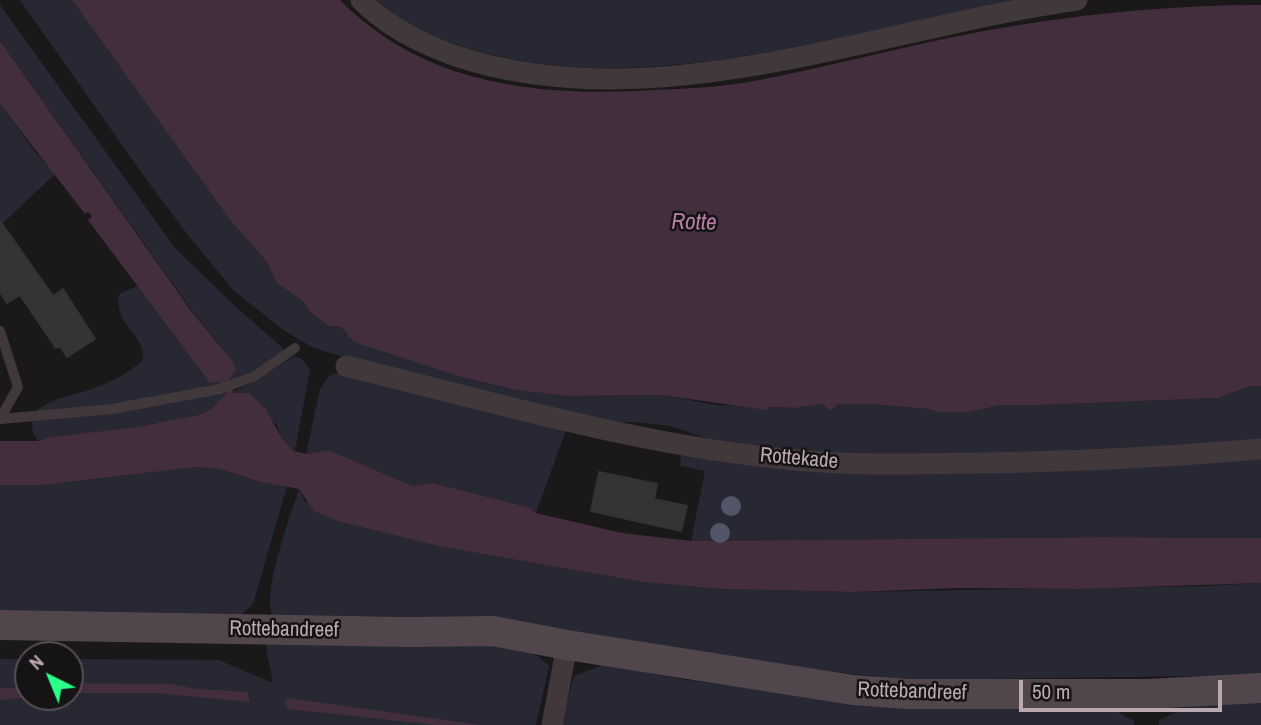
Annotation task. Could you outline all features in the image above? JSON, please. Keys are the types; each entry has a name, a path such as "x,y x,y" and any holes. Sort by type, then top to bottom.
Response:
{"street":[{"path":"361,0 375,13 418,40 477,63 545,76 608,78 680,75 741,67 858,45 1015,10 1077,0"},
{"name":"Rottekade","path":"346,366 637,435 727,452 796,460 881,465 1057,462 1261,449"},
{"name":"Rottebandreef","path":"0,625 493,631 853,690 909,694 1148,694 1261,688"},
{"path":"552,725 567,645"}],"lane":[{"path":"0,331 18,387 0,419"},
{"path":"0,419 112,409 220,389 255,376 295,348"}],"shaded area":[{"path":"20,0 72,0 230,220 266,261 277,283 304,302 308,310 328,326 340,326 348,334 461,377 516,390 567,396 661,395 717,405 795,408 823,404 871,404 940,412 968,412 1002,405 1218,398 1253,386 1261,386 1261,442 1202,448 840,457 727,445 670,426 634,422 603,423 326,352 283,330 233,290 146,179"},
{"path":"377,0 1024,0 838,39 723,59 633,68 588,68 543,64 455,44 413,26"},
{"path":"0,5 175,248 285,350 261,368 228,381 233,362 193,312 0,41"},
{"path":"0,104 55,174 0,226"},
{"path":"137,286 210,382 220,382 226,395 210,410 198,415 38,441 32,424 36,411 57,400 109,382 143,360 139,343 125,322 119,305 119,294"},
{"path":"294,356 302,359 310,369 295,451 282,438 276,424 233,391 254,382"},
{"path":"338,372 567,427 536,513 531,508 433,483 413,486 329,450 306,454 320,389 329,376"},
{"path":"681,453 1261,457 1261,538 691,541 705,471 680,466"},
{"path":"197,467 220,469 260,482 287,486 253,604 243,616 0,614 0,485 43,485"},
{"path":"299,489 305,501 443,547 642,582 722,589 853,592 1261,583 1261,675 913,680 743,663 496,618 272,615 270,604 274,571"},
{"path":"267,639 470,642 526,650 549,666 536,725 0,725 0,659 14,659 14,711 84,711 84,659 219,660 273,683"},
{"path":"605,664 681,679 805,696 1108,706 1134,721 1134,725 560,725 574,676"},
{"path":"1261,701 1261,725 1159,725 1159,720 1197,703"}],"water":[{"name":"Rotte","path":"72,0 340,0 373,29 409,51 446,68 486,80 527,87 611,92 749,82 951,37 1079,16 1170,8 1261,5 1261,386 1252,386 1218,398 1002,405 968,412 837,404 831,411 823,404 795,408 769,407 766,410 661,395 567,396 516,390 461,377 357,343 348,337 340,326 328,326 308,310 304,302 277,283 266,261 230,220"},
{"path":"0,41 192,312 233,362 236,369 228,381 234,393 249,393 265,408 282,438 294,451 306,454 329,450 413,486 433,483 531,508 536,513 622,533 691,541 1261,538 1261,583 853,592 722,589 642,582 443,547 338,521 314,511 299,489 260,482 220,469 197,467 43,485 0,485 0,441 38,441 198,415 210,410 226,394 219,382 210,383 88,220 92,217 88,212 85,214 0,104"},
{"path":"84,683 170,684 197,689 248,692 250,702 155,693 84,693"},
{"path":"0,688 14,688 14,699 0,700"},
{"path":"288,698 481,725 436,725 288,709 285,702"}],"building":[{"path":"0,221 53,296 63,289 95,339 67,357 60,346 56,348 20,295 7,303 0,292"},
{"path":"599,472 657,484 654,499 687,506 681,531 591,511"}]}
